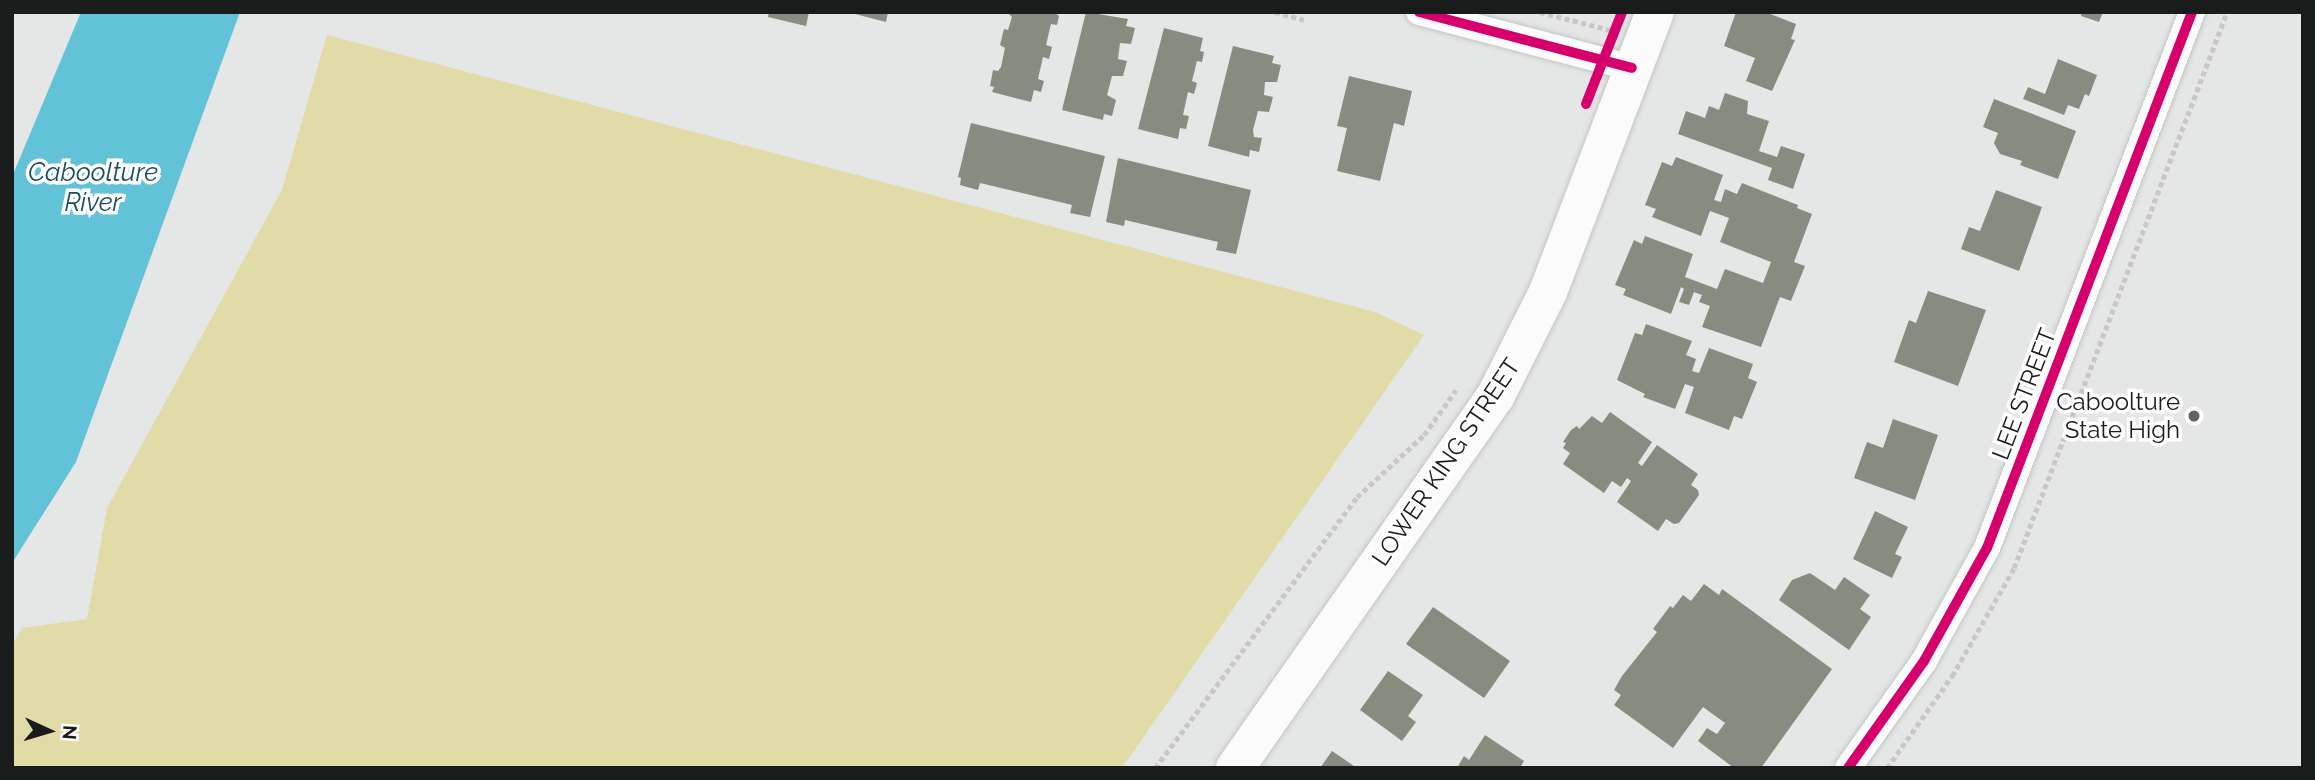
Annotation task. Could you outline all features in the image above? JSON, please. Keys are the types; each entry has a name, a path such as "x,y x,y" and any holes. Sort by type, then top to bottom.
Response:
{"main road":[{"name":"LOWER KING STREET","path":"1235,768 1495,397 1548,292 1655,12"}],"street":[{"path":"1419,12 1632,68"},
{"name":"LEE STREET","path":"1848,768 1924,661 1987,548 2192,12"}],"path":[{"path":"1275,12 1304,20"},
{"path":"1540,12 1615,31"},
{"path":"1155,768 1357,497 1424,435 1464,379"}],"shaded area":[{"path":"327,35 1375,312 1424,335 1122,768 12,768 12,645 22,628 87,619 107,508 282,190"}],"water":[{"name":"Caboolture River","path":"81,12 240,12 76,462 12,563 12,177"}],"building":[{"path":"769,12 809,12 806,26 768,17"},
{"path":"847,12 888,12 886,22"},
{"path":"1007,12 1054,12 1059,16 1057,25 1051,24 1046,45 1052,47 1049,59 1043,57 1038,79 1044,81 1041,92 1034,90 1031,102 992,92 994,87 990,86 993,70 998,71 1001,67 1005,48 1000,45 1004,29 1008,30 1012,17"},
{"path":"1086,12 1128,19 1126,26 1135,28 1131,44 1120,43 1118,59 1127,61 1123,76 1112,76 1107,95 1116,100 1112,116 1104,114 1103,120 1062,110"},
{"path":"1736,12 1765,12 1796,24 1791,39 1795,40 1772,91 1746,81 1755,58 1724,46"},
{"path":"2082,12 2103,12 2099,22 2081,16"},
{"path":"1164,28 1203,38 1200,51 1204,52 1202,62 1197,61 1192,81 1197,83 1194,94 1188,92 1183,115 1189,116 1186,129 1180,128 1178,139 1138,129"},
{"path":"1233,46 1274,56 1272,63 1281,65 1277,82 1265,82 1264,95 1273,97 1269,112 1258,111 1254,137 1262,138 1259,152 1250,150 1249,157 1208,146"},
{"path":"2058,59 2097,75 2089,96 2085,94 2079,109 2068,105 2064,115 2023,99 2028,87 2045,94"},
{"path":"1349,76 1412,91 1404,126 1394,123 1380,181 1337,171 1347,128 1337,126"},
{"path":"1725,93 1748,101 1747,114 1769,121 1759,151 1777,157 1781,146 1805,154 1793,189 1768,180 1772,168 1678,134 1686,111 1705,118 1709,106 1719,110"},
{"path":"1994,99 2076,131 2058,179 2020,165 2022,161 2000,154 1994,143 1998,133 1983,127"},
{"path":"971,123 1105,156 1090,217 1070,213 1072,205 980,183 978,190 960,185 961,178 958,177"},
{"path":"1676,157 1723,175 1714,200 1721,202 1725,189 1737,194 1742,183 1798,205 1797,208 1812,214 1794,262 1805,266 1791,301 1780,297 1761,347 1702,327 1710,306 1699,302 1702,295 1694,292 1689,305 1679,302 1684,289 1681,287 1671,314 1623,295 1626,289 1615,285 1634,240 1642,244 1645,236 1693,254 1685,277 1717,289 1725,269 1763,283 1771,262 1720,242 1729,218 1710,211 1701,236 1652,217 1656,209 1645,205 1662,162 1672,166"},
{"path":"1118,158 1251,190 1236,254 1216,250 1218,242 1125,220 1124,226 1106,222"},
{"path":"1996,190 2042,207 2019,271 1961,249 1969,227 1980,231"},
{"path":"1928,291 1986,310 1958,386 1894,362 1909,320 1916,323"},
{"path":"1646,324 1692,341 1686,355 1696,359 1692,371 1699,373 1709,348 1753,364 1748,378 1757,382 1742,419 1734,416 1729,430 1685,413 1694,387 1685,384 1675,409 1643,397 1645,394 1617,380 1635,333 1642,335"},
{"path":"1610,412 1652,442 1638,463 1642,466 1657,445 1698,474 1691,485 1698,490 1699,495 1679,523 1674,524 1666,519 1658,531 1617,502 1631,481 1627,478 1621,487 1612,481 1604,493 1563,464 1570,453 1563,448 1566,443 1563,442 1571,430 1577,426 1579,429 1592,416 1602,423"},
{"path":"1893,419 1938,435 1915,500 1854,478 1867,442 1883,448"},
{"path":"1875,511 1908,527 1895,554 1902,557 1892,578 1853,559"},
{"path":"1810,573 1835,590 1844,577 1870,595 1860,609 1871,617 1849,650 1779,600 1792,580"},
{"path":"1704,584 1719,595 1722,589 1832,669 1761,768 1734,768 1698,741 1707,728 1717,734 1725,723 1703,707 1673,748 1614,705 1621,695 1614,690 1657,632 1653,629 1670,606 1673,608 1683,595 1691,601"},
{"path":"1433,607 1510,661 1484,698 1406,644"},
{"path":"1388,671 1423,695 1408,716 1416,722 1402,741 1360,710"},
{"path":"1485,735 1524,761 1520,768 1457,768 1464,756 1469,760"},
{"path":"1332,751 1357,768 1320,768"}],"cycle path":[{"path":"1419,12 1632,68"},
{"path":"1586,104 1622,12"},
{"path":"1848,768 1924,661 1987,548 2192,12"}],"place":[{"name":"Caboolture State High","path":"2194,416"}]}
